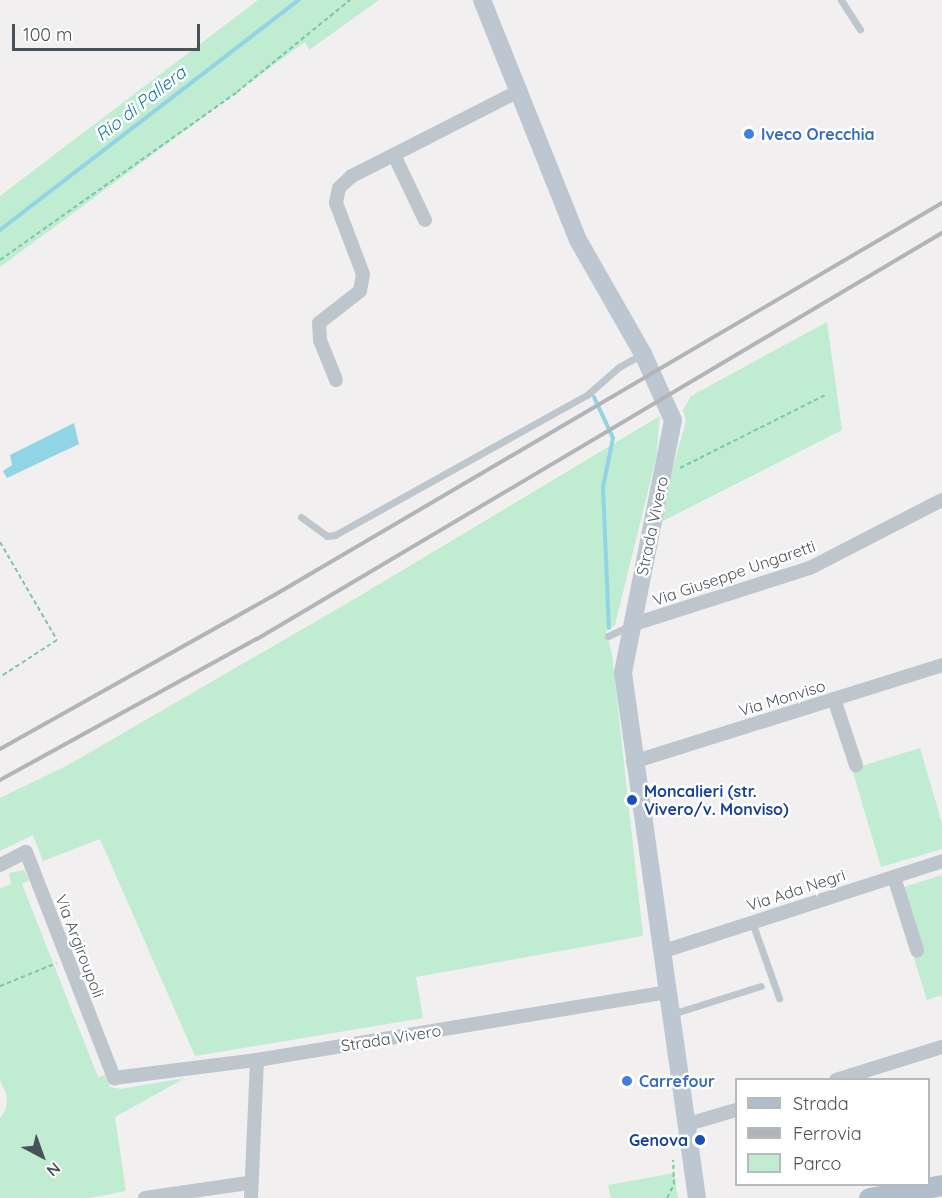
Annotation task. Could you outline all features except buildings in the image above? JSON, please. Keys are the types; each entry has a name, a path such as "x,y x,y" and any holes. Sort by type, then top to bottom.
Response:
{"main road":[{"path":"872,1198 942,1185"}],"street":[{"name":"Strada Vivero","path":"482,0 578,240 643,354 673,420 623,674 633,762 688,1124 697,1198"},
{"path":"336,380 320,340 319,323 360,291 363,274 336,203 339,188 352,176 517,92"},
{"path":"394,155 425,220"},
{"name":"Via Giuseppe Ungaretti","path":"631,625 810,568 942,501"},
{"name":"Via Monviso","path":"633,762 942,665"},
{"path":"834,699 856,765"},
{"name":"Via Argiroupoli","path":"0,865 26,852 114,1078"},
{"name":"Via Ada Negri","path":"661,952 942,861"},
{"path":"894,876 917,950"},
{"name":"Strada Vivero","path":"114,1078 257,1060 667,992"},
{"path":"842,1078 942,1047"},
{"path":"251,1198 248,1183 257,1060"},
{"path":"688,1124 735,1110"},
{"path":"145,1198 248,1183"}],"lane":[{"path":"841,0 860,29"},
{"path":"300,517 327,536 335,535 587,395 619,367 643,354"},
{"path":"608,636 631,625"},
{"path":"752,922 779,998"},
{"path":"671,1014 761,986"}],"path":[{"path":"0,260 237,92 350,0"},
{"path":"662,477 827,394"},
{"path":"0,542 57,640 0,677"},
{"path":"0,986 68,959"},
{"path":"667,1198 674,1184 673,1160"}],"green space":[{"path":"258,0 379,0 309,50 305,42 0,267 0,196"},
{"path":"827,322 842,430 657,524 686,421 683,410 691,396"},
{"path":"660,416 656,458 615,625 606,631 612,654 643,936 416,977 423,1018 195,1056 100,839 43,861 33,835 0,851 0,798 68,765 351,601"},
{"path":"920,748 942,823 942,849 881,867 852,769"},
{"path":"24,870 29,880 22,884 98,1077 105,1075 110,1087 121,1089 185,1078 115,1117 126,1191 89,1198 0,1198 0,1118 6,1109 7,1096 0,1080 0,889 11,884 9,873"},
{"path":"942,875 942,995 927,1000 913,955 904,887"},
{"path":"674,1173 678,1198 611,1198 608,1185"}],"water":[{"path":"74,423 79,444 7,478 3,471 12,465 10,455"}],"waterway":[{"name":"Rio di Pallera","path":"0,230 299,0"},
{"path":"594,397 613,438 603,487 609,628"}],"railway":[{"path":"0,749 271,597 942,203"},
{"path":"0,780 257,639 942,233"}],"place":[{"name":"Iveco Orecchia","path":"749,134"},
{"name":"Moncalieri (str. Vivero/v. Monviso)","path":"632,800"},
{"name":"Carrefour","path":"627,1081"},
{"name":"Genova","path":"700,1140"}]}
